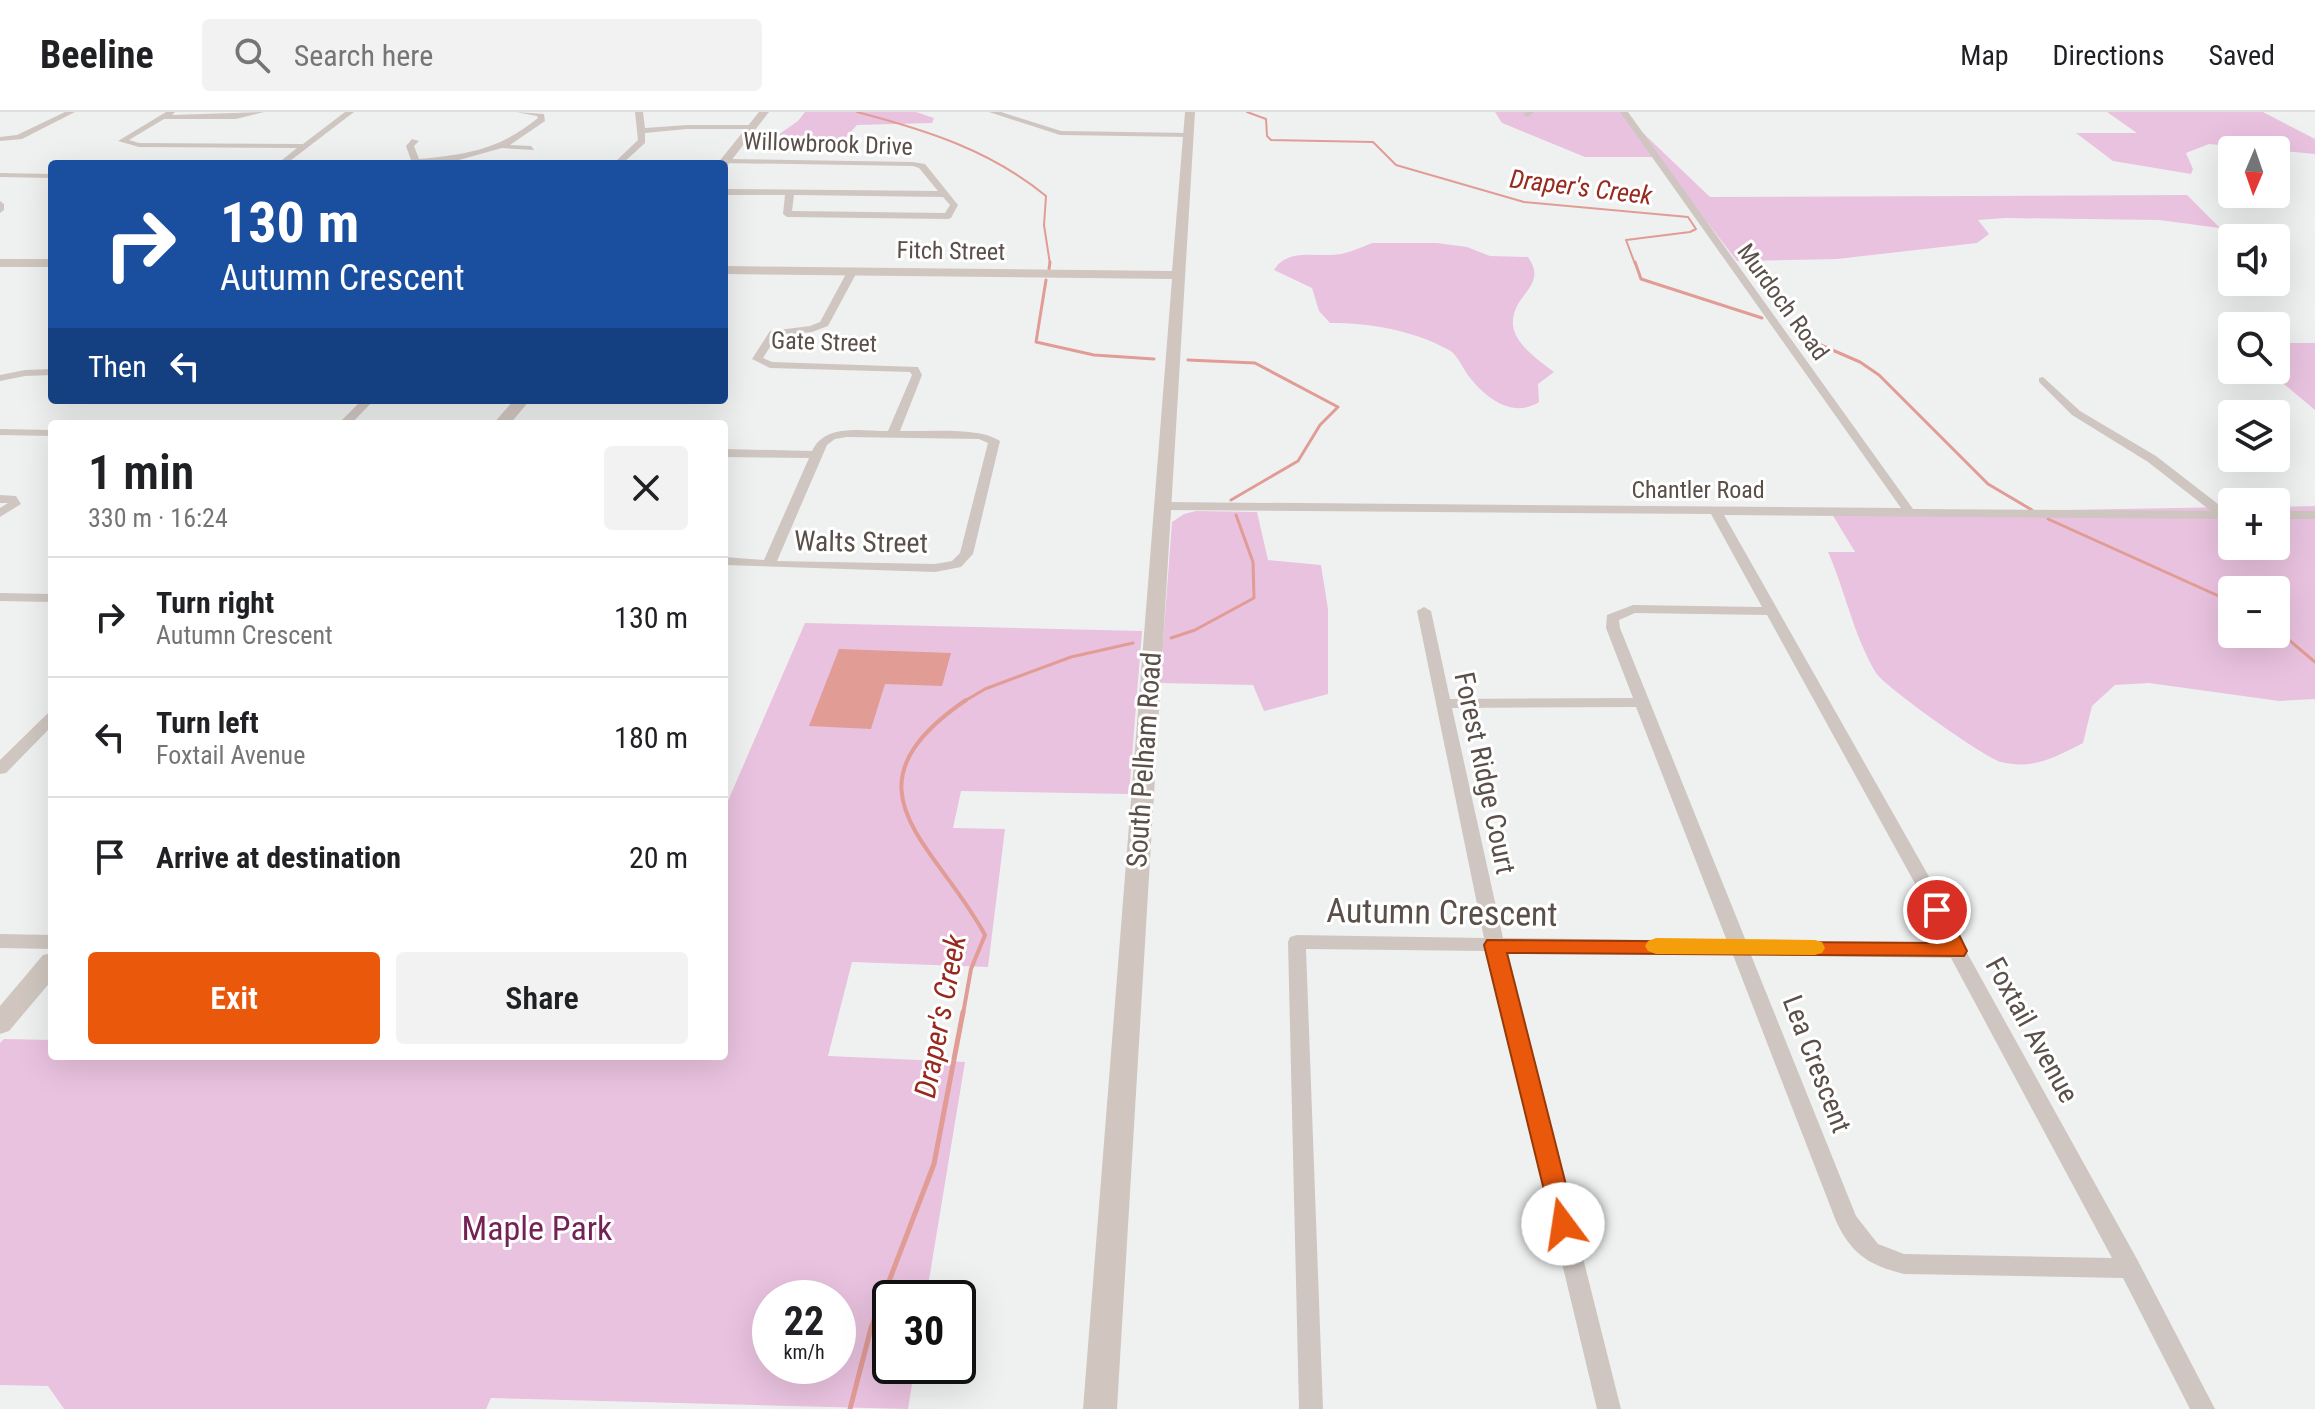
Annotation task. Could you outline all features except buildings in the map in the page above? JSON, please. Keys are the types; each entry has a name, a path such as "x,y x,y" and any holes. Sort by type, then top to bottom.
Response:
{"main road":[{"path":"725,160 764,112"},
{"name":"South Pelham Road","path":"1100,1409 1190,112"},
{"path":"0,263 48,263"},
{"name":"Fitch Street","path":"728,270 1177,275"},
{"path":"504,420 518,404"},
{"path":"0,1024 48,967"}],"street":[{"path":"0,139 19,137 71,112"},
{"path":"171,112 122,141 139,145 303,146"},
{"path":"162,117 240,117 260,112"},
{"path":"286,160 350,112"},
{"path":"505,147 542,119 540,114 520,112"},
{"path":"621,160 642,141 639,112"},
{"path":"993,112 1060,133 1189,135"},
{"name":"Murdoch Road","path":"1624,112 1911,514"},
{"path":"641,131 750,127"},
{"path":"415,141 410,146 415,160"},
{"path":"433,160 476,155 505,147 531,148"},
{"name":"Willowbrook Drive","path":"728,162 913,164 922,166 954,205 948,216 787,214 790,193"},
{"path":"0,175 48,176"},
{"path":"728,192 947,194"},
{"name":"Gate Street","path":"852,272 824,324 812,329 774,331 757,357 756,364 914,369 917,375 893,434"},
{"path":"2,377 48,372"},
{"path":"2043,380 2076,413 2152,459 2218,508"},
{"path":"348,420 364,404"},
{"path":"0,432 48,433"},
{"name":"Walts Street","path":"728,561 769,564 955,568 966,554 995,437 830,434 822,443 769,564"},
{"path":"728,453 817,455"},
{"path":"0,499 15,501 13,507 0,513"},
{"name":"Chantler Road","path":"1163,506 2218,515"},
{"name":"Foxtail Avenue","path":"1716,512 1870,784 2203,1409"},
{"path":"2290,515 2315,515"},
{"path":"0,597 48,598"},
{"name":"Lea Crescent","path":"1771,611 1633,609 1612,618 1613,628 1847,1221 1861,1245 1876,1257 1904,1264 2130,1268"},
{"name":"Forest Ridge Court","path":"1424,611 1495,945 1609,1409"},
{"path":"1443,704 1643,702"},
{"path":"0,769 48,721"},
{"path":"0,941 48,942"},
{"name":"Autumn Crescent","path":"1311,1409 1297,942 1957,951"}],"green space":[{"path":"805,112 916,112 934,118 932,123 857,125 838,146 770,146 768,142 798,121"},
{"path":"1495,112 1621,112 1710,197 2187,195 2218,228 2159,220 2005,218 1978,220 1989,234 1977,243 1837,259 1737,261 1657,157 1585,157 1502,123"},
{"path":"2107,112 2263,112 2315,139 2315,154 2290,152 2290,136 2218,136 2218,145 2209,144 2186,153 2193,169 2191,174 2113,161 2076,133 2137,133"},
{"path":"1372,243 1437,243 1467,247 1490,256 1528,257 1534,276 1517,306 1513,325 1523,346 1554,372 1538,384 1539,402 1520,408 1493,400 1471,379 1449,350 1421,337 1376,326 1330,323 1319,311 1312,288 1274,270 1287,258 1341,254"},
{"path":"2290,343 2315,343 2315,410 2284,384 2290,384"},
{"path":"2315,506 2315,699 2279,701 2149,683 2115,685 2092,706 2083,743 2044,761 2024,764 2001,762 1915,706 1876,673 1861,643 1828,552 1855,552 1832,514 2218,507 2218,560 2290,560 2290,507"},
{"path":"1196,511 1257,512 1268,560 1321,565 1328,609 1328,694 1264,711 1253,685 1160,683 1172,522"},
{"name":"Maple Park","path":"805,623 1142,631 1129,794 961,791 953,828 1005,829 988,967 852,962 828,1056 965,1062 929,1280 872,1280 872,1384 912,1384 908,1409 491,1398 486,1409 64,1409 48,1386 0,1385 0,1043 4,1039 48,1040 48,1060 728,1060 728,801"}],"shaded area":[{"path":"839,649 951,653 942,686 885,684 871,729 809,726"}],"waterway":[{"name":"Draper's Creek","path":"857,112 908,126 980,154 1046,196 1044,225 1050,263"},
{"name":"Draper's Creek","path":"1247,112 1266,119 1267,136 1271,140 1373,142 1396,165 1524,202 1688,217 1696,229 1690,232 1626,240 1635,264"},
{"name":"Draper's Creek","path":"1635,262 1641,279 1762,318"},
{"name":"Draper's Creek","path":"1049,269 1050,263"},
{"path":"1046,280 1036,342 1094,355 1154,359"},
{"name":"Draper's Creek","path":"1800,336 1860,362 1879,375 1988,484 2032,510"},
{"name":"Draper's Creek","path":"1188,360 1255,363 1338,407 1320,425 1298,461 1231,500"},
{"name":"Draper's Creek","path":"1171,638 1195,630 1254,598 1253,562 1236,515"},
{"name":"Draper's Creek","path":"2048,519 2218,596"},
{"name":"Draper's Creek","path":"2290,641 2315,662"},
{"name":"Draper's Creek","path":"965,701 985,689 1071,657 1133,643"},
{"name":"Draper's Creek","path":"963,1014 971,969 985,935 922,843 908,816 901,789 907,761 927,732 965,701"},
{"name":"Draper's Creek","path":"850,1409 871,1328 934,1164 963,1012"}],"slow traffic":[{"path":"1656,946 1815,948"}],"route":[{"path":"1563,1224 1495,945 1957,951 1937,910"}]}
